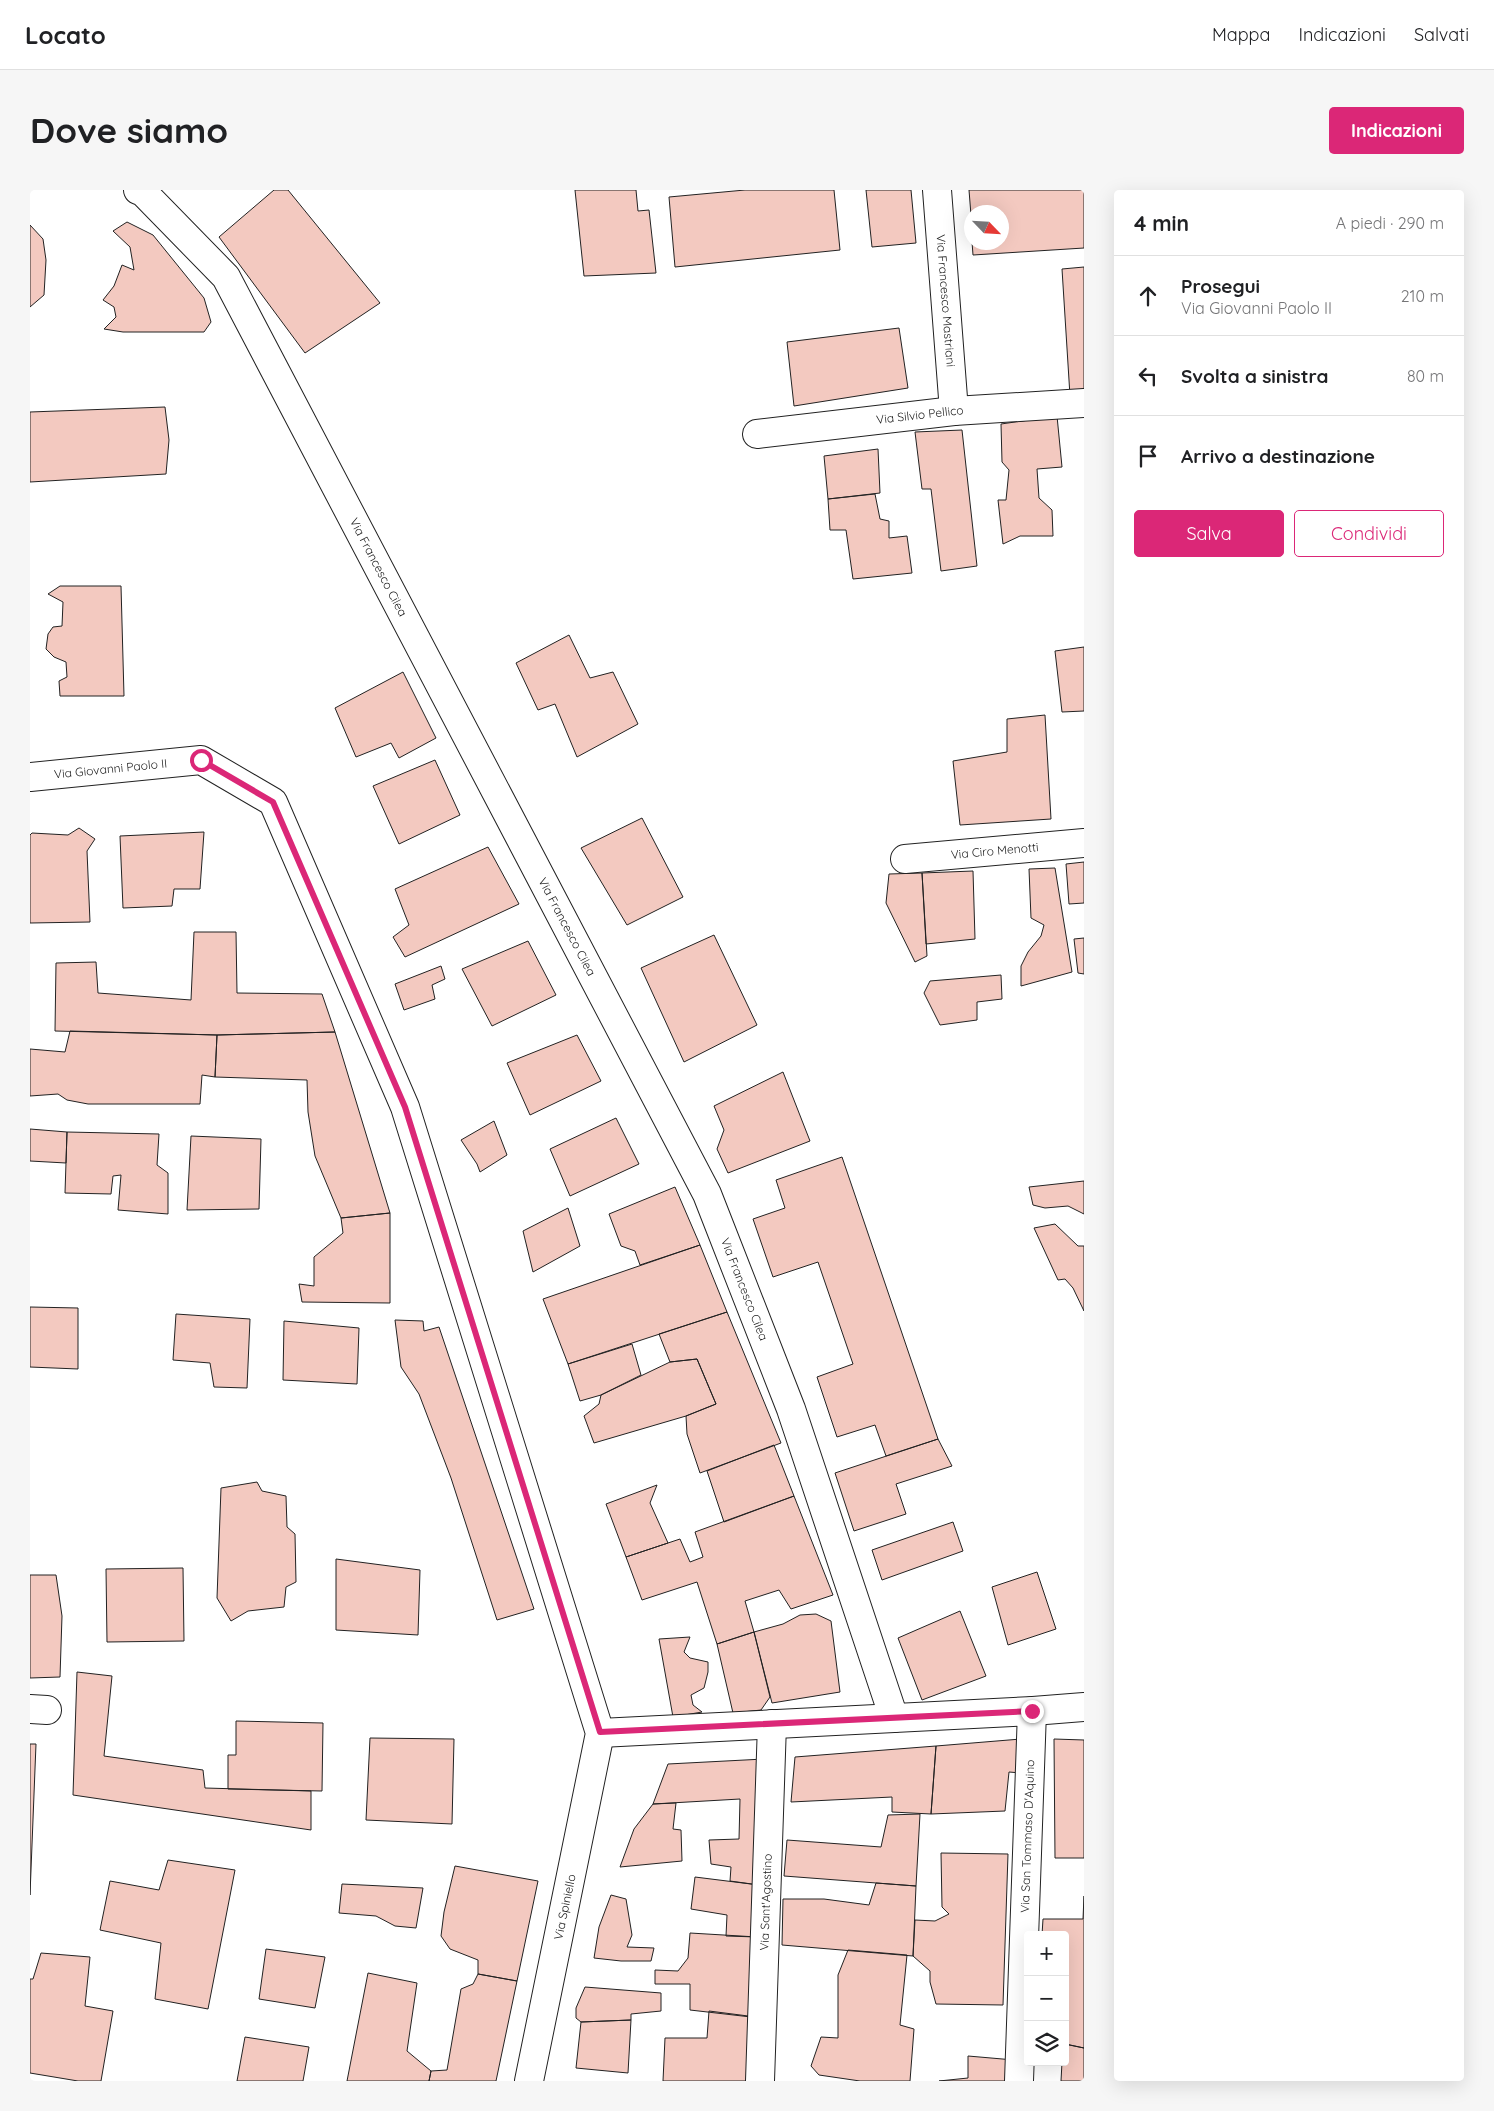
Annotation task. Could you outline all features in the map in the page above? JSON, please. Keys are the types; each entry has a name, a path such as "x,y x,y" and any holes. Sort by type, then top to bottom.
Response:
{"street":[{"name":"Via Francesco Cilea","path":"138,190 143,192 226,277 707,1194 792,1410 894,1718"},
{"name":"Via Francesco Mastriani","path":"937,190 954,411"},
{"name":"Via Silvio Pellico","path":"757,434 954,411 1084,403"},
{"name":"Via Giovanni Paolo II","path":"30,777 201,760 273,802 405,1107 600,1732"},
{"name":"Via Ciro Menotti","path":"905,859 1084,843"},
{"path":"600,1732 1084,1707"},
{"name":"Via San Tommaso D'Aquino","path":"1019,2081 1032,1711"},
{"name":"Via Sant'Agostino","path":"760,2081 772,1724"},
{"name":"Via Spiniello","path":"529,2081 600,1732"}],"building":[{"path":"274,190 288,190 380,303 305,353 219,237"},
{"path":"575,190 636,190 638,211 649,210 656,273 584,276"},
{"path":"745,190 834,190 840,250 675,267 669,197"},
{"path":"866,190 911,190 916,243 872,247"},
{"path":"969,190 1084,190 1084,248 973,255 973,250 1009,250 1009,205 970,205"},
{"path":"127,222 153,235 204,298 211,322 204,332 123,332 104,329 116,317 114,307 103,300 114,286 122,265 134,270 130,247 113,231"},
{"path":"30,225 43,239 46,260 44,295 30,307"},
{"path":"1084,267 1084,395 1070,396 1062,269"},
{"path":"899,328 908,388 794,406 787,342"},
{"path":"165,407 169,440 166,474 30,482 30,412"},
{"path":"1057,416 1062,467 1037,469 1039,498 1052,510 1053,536 1020,536 1003,544 998,500 1006,500 1009,470 1002,462 1001,424"},
{"path":"962,430 977,566 941,571 931,489 922,489 915,432"},
{"path":"878,449 880,493 828,499 824,456"},
{"path":"875,494 880,519 889,521 889,538 907,536 912,573 853,579 846,530 830,530 828,499"},
{"path":"60,586 121,586 124,696 60,696 59,681 67,677 66,662 54,657 46,649 48,634 53,627 62,626 63,602 48,594"},
{"path":"569,635 590,678 613,672 638,724 577,757 555,704 538,710 516,663"},
{"path":"1084,647 1084,711 1062,712 1055,651"},
{"path":"403,672 436,738 399,758 391,743 356,757 335,708"},
{"path":"1045,715 1051,819 960,825 953,761 1007,752 1007,719"},
{"path":"435,760 460,815 399,844 373,786"},
{"path":"642,818 683,897 627,925 581,848"},
{"path":"79,828 95,839 87,851 90,922 30,923 30,835 32,833 68,835"},
{"path":"204,832 200,889 174,889 172,906 123,908 120,836"},
{"path":"488,847 519,904 405,957 393,937 409,925 395,889"},
{"path":"1084,862 1084,903 1069,904 1066,864"},
{"path":"1055,868 1072,972 1021,986 1021,966 1028,952 1041,936 1044,925 1031,918 1029,869"},
{"path":"973,871 975,939 926,944 922,873"},
{"path":"922,873 927,956 915,962 886,903 889,874"},
{"path":"194,932 236,932 237,993 322,994 335,1032 217,1035 55,1031 56,963 96,962 98,993 191,1000"},
{"path":"714,935 757,1025 684,1062 641,968"},
{"path":"1084,938 1084,974 1078,973 1074,939"},
{"path":"528,941 556,995 492,1026 462,969"},
{"path":"441,966 445,979 432,985 435,999 404,1010 395,984"},
{"path":"1001,975 1002,999 977,1002 977,1020 940,1025 924,993 930,981"},
{"path":"70,1031 217,1035 215,1077 202,1075 200,1104 88,1104 67,1100 58,1094 30,1096 30,1049 65,1052"},
{"path":"335,1032 390,1213 341,1218 315,1156 308,1112 307,1080 215,1077 217,1035"},
{"path":"577,1035 601,1081 530,1115 507,1063"},
{"path":"783,1072 810,1141 728,1173 717,1149 724,1130 714,1106"},
{"path":"616,1118 639,1164 570,1196 550,1149"},
{"path":"494,1121 507,1155 480,1172 477,1164 461,1140"},
{"path":"30,1129 67,1132 66,1163 30,1161"},
{"path":"67,1132 159,1134 157,1165 168,1173 168,1214 118,1210 121,1175 113,1176 111,1194 65,1193"},
{"path":"191,1136 261,1139 259,1209 187,1210"},
{"path":"842,1157 938,1439 886,1456 875,1425 837,1437 817,1377 853,1364 818,1262 773,1277 753,1219 785,1208 776,1180"},
{"path":"1084,1181 1084,1214 1068,1206 1045,1208 1033,1205 1029,1187"},
{"path":"675,1187 700,1245 640,1265 635,1251 621,1246 609,1214"},
{"path":"568,1208 580,1246 533,1272 523,1231"},
{"path":"390,1213 390,1303 302,1302 299,1284 314,1286 314,1257 343,1233 341,1218"},
{"path":"1055,1224 1078,1246 1084,1246 1084,1311 1073,1288 1065,1279 1058,1280 1034,1228"},
{"path":"700,1245 727,1312 568,1364 543,1299"},
{"path":"30,1307 78,1308 78,1369 30,1367"},
{"path":"727,1312 781,1443 700,1473 687,1434 686,1416 716,1404 697,1359 670,1362 659,1334"},
{"path":"176,1314 250,1319 247,1388 214,1387 210,1363 173,1360"},
{"path":"395,1320 423,1321 424,1331 439,1327 534,1609 497,1620 451,1478 419,1394 401,1367"},
{"path":"284,1321 359,1328 357,1384 283,1380"},
{"path":"632,1344 641,1375 601,1395 580,1401 568,1364"},
{"path":"697,1359 716,1404 686,1416 594,1443 584,1416 599,1404 601,1395 670,1362"},
{"path":"938,1439 952,1466 896,1484 906,1514 854,1531 835,1473"},
{"path":"774,1445 794,1496 724,1522 707,1471"},
{"path":"257,1482 262,1491 286,1496 287,1527 295,1534 296,1582 286,1587 284,1607 248,1611 231,1621 217,1598 221,1488"},
{"path":"657,1485 650,1503 668,1543 626,1557 606,1504"},
{"path":"794,1496 833,1595 791,1609 779,1590 745,1601 754,1632 717,1644 697,1582 642,1600 626,1557 680,1539 690,1562 703,1557 695,1532"},
{"path":"953,1522 963,1551 882,1580 872,1550"},
{"path":"336,1559 420,1570 418,1635 336,1630"},
{"path":"183,1568 184,1641 107,1642 106,1569"},
{"path":"1037,1572 1056,1629 1008,1645 992,1587"},
{"path":"30,1575 56,1575 62,1616 60,1677 30,1678"},
{"path":"960,1611 986,1676 922,1700 898,1638"},
{"path":"816,1614 831,1621 840,1692 772,1703 754,1632 783,1624 800,1615"},
{"path":"754,1632 770,1697 761,1710 733,1713 717,1644"},
{"path":"690,1637 684,1652 690,1658 708,1662 708,1672 704,1688 691,1695 693,1705 702,1712 673,1717 659,1639"},
{"path":"77,1672 112,1676 104,1756 203,1770 205,1788 311,1791 311,1830 73,1795"},
{"path":"236,1721 323,1723 322,1791 228,1789 228,1755 236,1755"},
{"path":"370,1738 454,1739 452,1824 366,1820"},
{"path":"1021,1739 1021,1773 1009,1772 1005,1811 931,1814 936,1746"},
{"path":"1054,1739 1084,1740 1084,1858 1055,1858"},
{"path":"30,1744 36,1744 30,1895"},
{"path":"936,1746 931,1814 892,1812 892,1797 791,1802 795,1757"},
{"path":"764,1759 759,1885 730,1881 731,1867 711,1864 709,1840 739,1839 740,1799 653,1804 668,1764"},
{"path":"676,1803 673,1829 681,1830 682,1861 620,1867 634,1829 653,1804"},
{"path":"920,1814 916,1886 784,1876 787,1840 881,1847 888,1815"},
{"path":"941,1853 1008,1854 1003,2005 936,2004 930,1982 930,1971 913,1956 915,1920 935,1921 949,1914 942,1907"},
{"path":"168,1860 235,1870 208,2009 155,1999 161,1943 100,1930 110,1881 159,1890"},
{"path":"455,1866 538,1881 517,1981 478,1974 478,1960 450,1949 441,1936 444,1912"},
{"path":"695,1877 759,1885 757,1937 726,1936 727,1915 691,1909"},
{"path":"876,1883 916,1886 913,1956 782,1945 783,1899 824,1899 869,1905"},
{"path":"342,1884 423,1888 416,1928 395,1926 376,1916 339,1913"},
{"path":"611,1895 626,1899 632,1935 627,1947 654,1948 651,1961 621,1961 594,1958 599,1927"},
{"path":"1084,1896 1084,2048 1069,2045 1069,1931 1042,1931 1043,1919 1083,1919"},
{"path":"690,1933 757,1937 751,2017 690,2010 690,1984 655,1984 655,1970 678,1971 688,1958"},
{"path":"266,1949 325,1957 315,2008 259,1999"},
{"path":"848,1950 907,1955 900,2025 914,2029 910,2081 860,2081 819,2075 811,2066 821,2037 838,2038 838,1975"},
{"path":"41,1953 90,1957 85,2006 113,2011 101,2081 78,2081 30,2073 30,1979 33,1979"},
{"path":"368,1973 417,1983 407,2051 431,2071 429,2081 347,2081"},
{"path":"478,1974 517,1981 496,2081 429,2081 431,2071 447,2070 461,1989 473,1984"},
{"path":"585,1987 661,1993 661,2011 631,2014 631,2020 581,2022 576,2018 576,2008"},
{"path":"709,2011 756,2017 751,2081 663,2081 665,2038 707,2038"},
{"path":"631,2020 628,2073 576,2068 581,2022"},
{"path":"245,2037 309,2047 303,2081 237,2081"},
{"path":"1069,2045 1084,2048 1084,2081 1061,2081 1062,2066 1069,2066"},
{"path":"968,2056 1014,2060 1013,2081 939,2081 968,2078"}],"route":[{"path":"201,760 273,802 405,1107 600,1732 1032,1711"}]}
